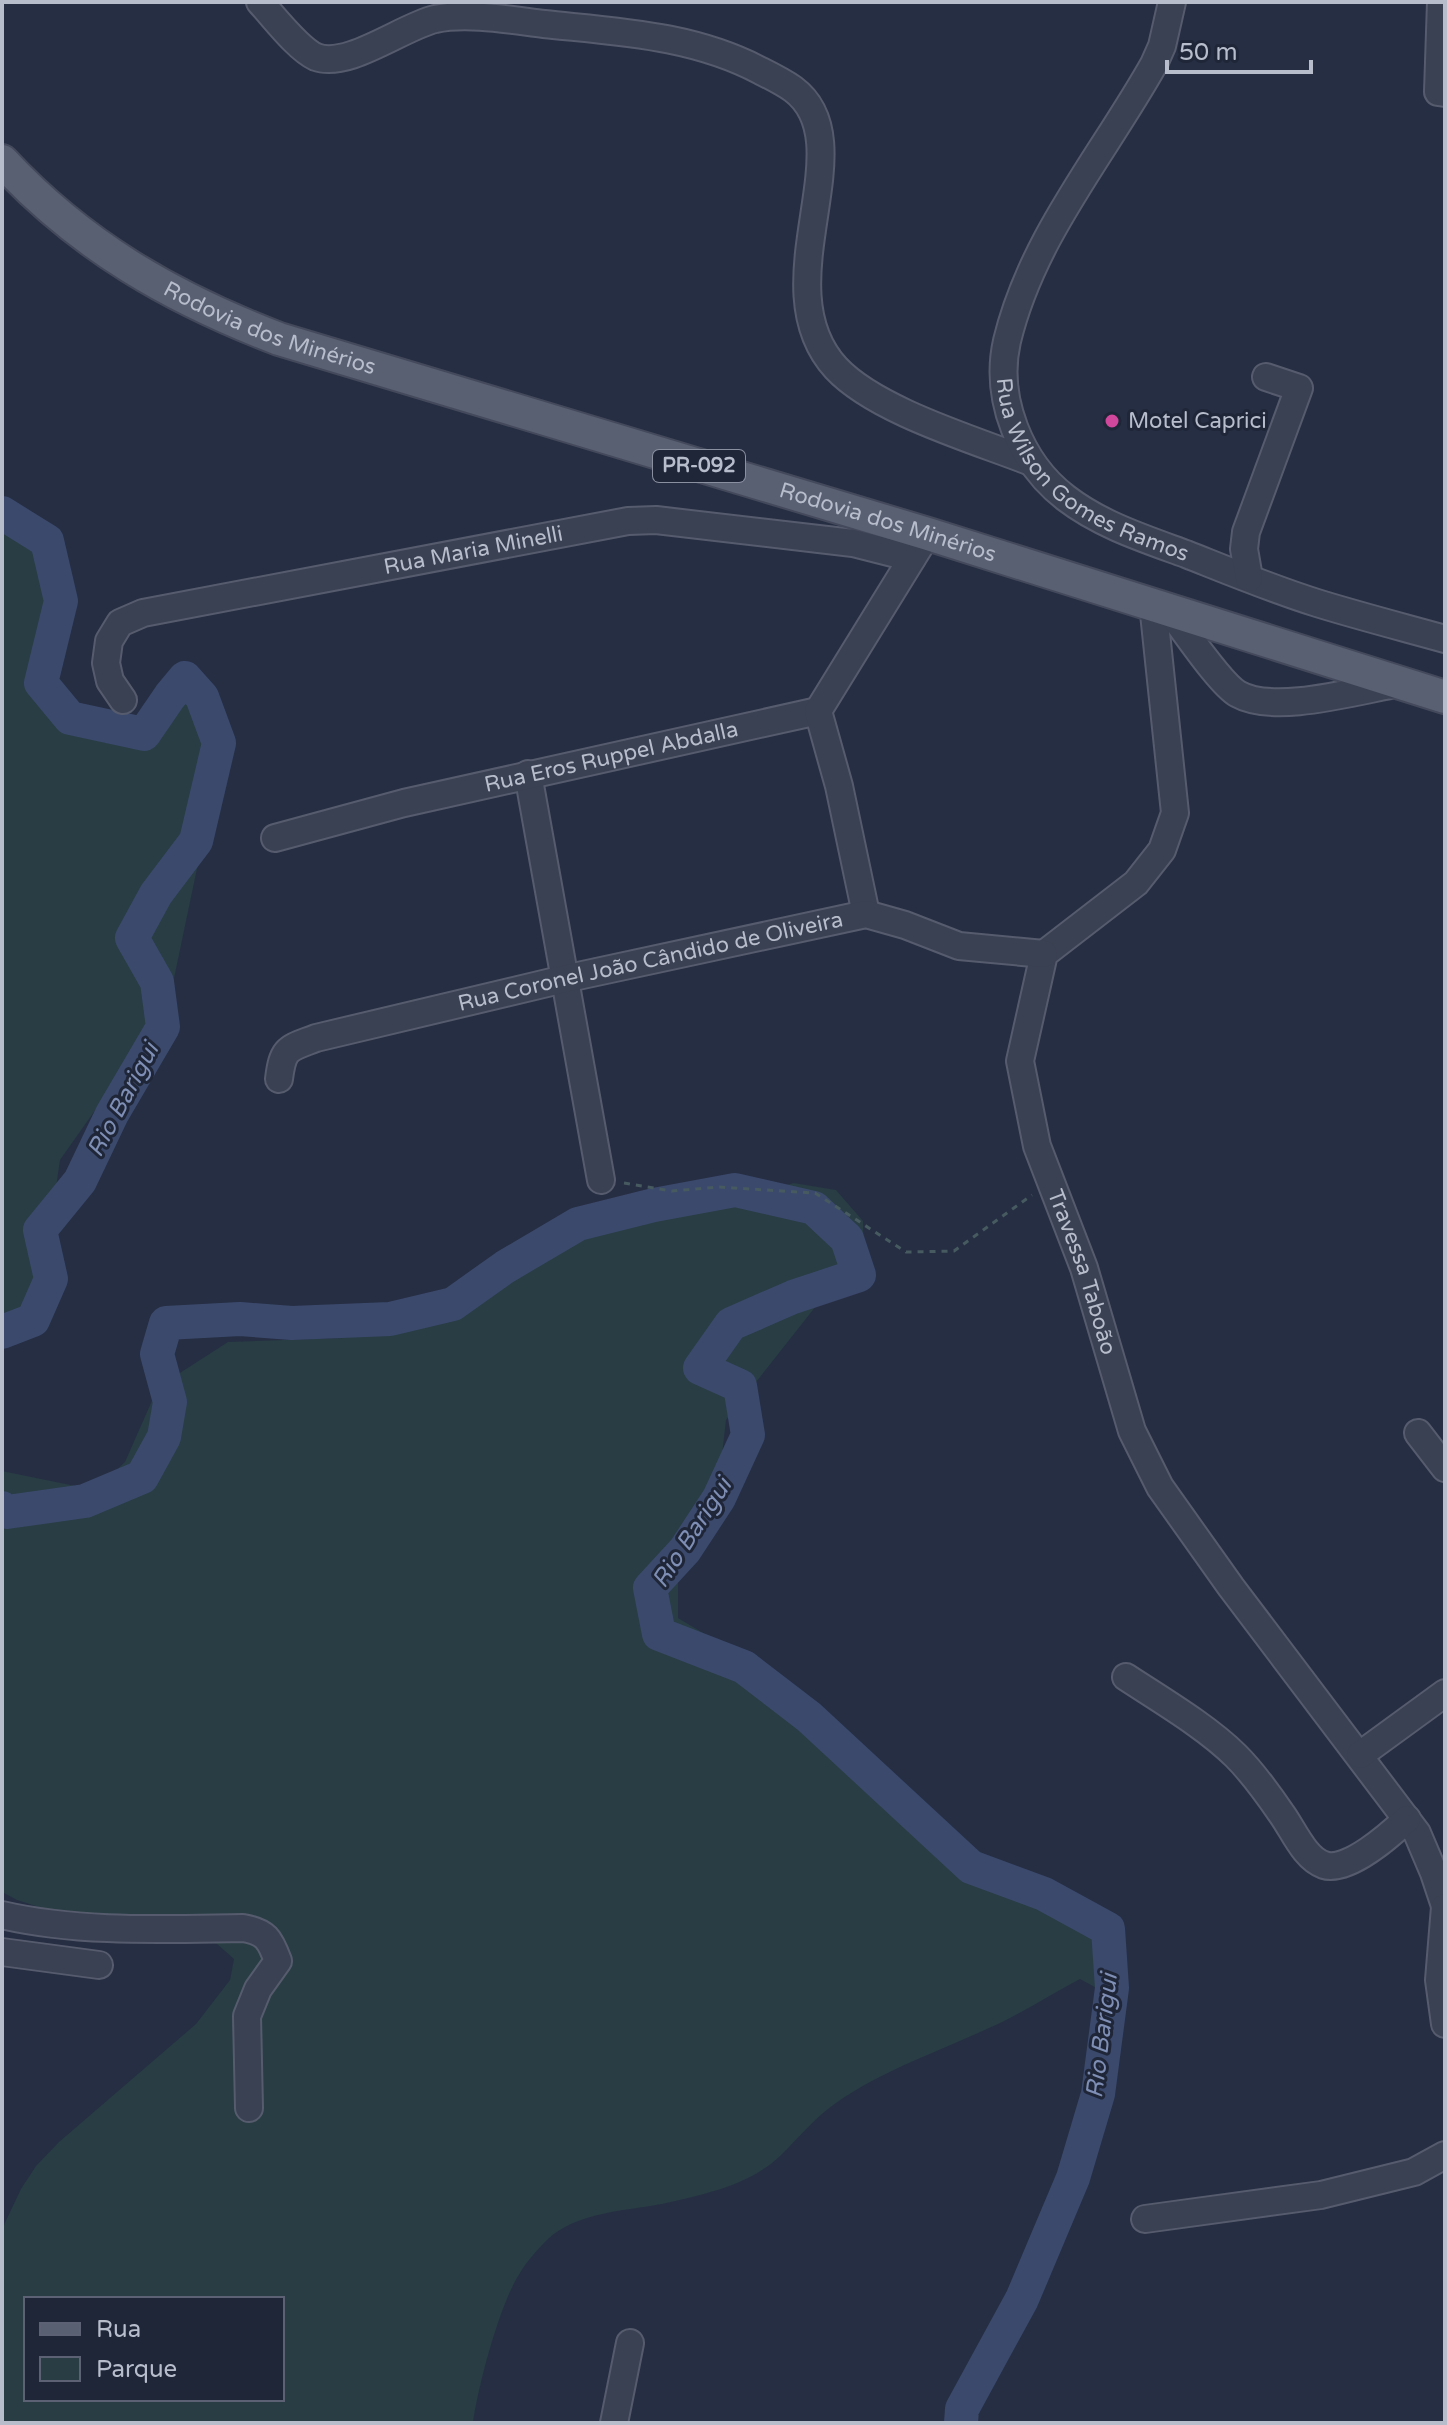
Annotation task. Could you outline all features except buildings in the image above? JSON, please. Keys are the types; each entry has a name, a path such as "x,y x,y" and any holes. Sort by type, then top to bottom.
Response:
{"main road":[{"name":"Rodovia dos Minérios","path":"2,161 59,216 166,290 222,317 279,339 920,546 1161,606 1401,683 1442,693"}],"street":[{"path":"260,2 299,44 316,57 333,59 358,53 411,27 437,19 508,12 690,43 742,61 793,89 807,102 816,120 821,142 821,165 807,264 807,297 812,326 821,349 855,385 880,400 909,415 1031,462"},
{"name":"Rua Wilson Gomes Ramos","path":"1172,2 1162,46 1154,64 1060,214 1041,251 1014,318 1005,367 1010,413 1018,438 1031,462 1065,498 1123,530 1316,603 1445,639"},
{"path":"1441,2 1438,92 1445,93"},
{"path":"1249,578 1244,549 1246,532 1299,388 1266,377"},
{"name":"Rua Maria Minelli","path":"123,700 110,681 106,663 109,641 120,623 143,613 628,521 656,520 853,543 920,546"},
{"path":"866,914 839,786 818,711 920,546"},
{"path":"1161,606 1237,694 1263,703 1287,703 1401,683"},
{"path":"1044,954 1136,883 1162,850 1175,813 1161,606"},
{"name":"Rua Eros Ruppel Abdalla","path":"275,838 404,803 818,711"},
{"path":"528,774 601,1180"},
{"name":"Rua Coronel João Cândido de Oliveira","path":"279,1079 281,1058 291,1048 316,1038 564,979 866,914 959,946 1044,954"},
{"name":"Travessa Taboão","path":"1044,954 1020,1061 1037,1146 1084,1268 1132,1431 1160,1487 1231,1587 1417,1833 1445,1906 1439,1980 1445,2024"},
{"path":"1418,1433 1445,1468"},
{"path":"1126,1677 1187,1717 1236,1755 1307,1852 1323,1865 1359,1857 1381,1843 1407,1819"},
{"path":"1360,1755 1445,1693"},
{"path":"2,1915 27,1921 136,1929 243,1928 259,1931 272,1943 278,1961 258,1989 247,2016 249,2108"},
{"path":"2,1952 99,1965"},
{"path":"1145,2219 1321,2195 1414,2172 1445,2155"},
{"path":"614,2423 630,2343"}],"path":[{"path":"601,1180 672,1191 718,1187 815,1193 906,1252 954,1251 1050,1182"}],"green space":[{"path":"2,508 43,540 68,577 46,659 80,712 112,730 163,698 184,695 204,730 216,778 168,1007 60,1160 41,1291 2,1340"},
{"path":"794,1183 836,1190 863,1221 864,1263 820,1301 726,1420 714,1526 678,1578 678,1618 804,1693 960,1840 1091,1917 1123,1972 1122,2002 1080,1979 1001,2023 854,2091 820,2115 773,2162 744,2180 684,2199 586,2218 559,2231 533,2255 512,2287 491,2345 473,2423 2,2423 2,2229 21,2189 36,2166 59,2142 196,2024 230,1980 234,1959 217,1944 186,1934 48,1910 2,1892 2,1471 95,1490 125,1462 158,1387 228,1342 344,1338 466,1303 641,1203 727,1200"}],"waterway":[{"name":"Rio Barigui","path":"2,513 47,541 61,601 41,683 70,718 144,734 185,678 202,697 219,743 196,841 156,894 132,938 157,982 163,1027 112,1114 80,1181 40,1230 51,1279 33,1320 2,1332"},
{"name":"Rio Barigui","path":"2,1508 7,1512 85,1501 142,1477 164,1437 170,1402 157,1354 166,1323 240,1319 292,1323 390,1319 453,1304 505,1267 578,1224 654,1205 735,1190 814,1208 847,1239 859,1275 793,1297 731,1324 700,1368 740,1386 748,1435 719,1498 685,1550 650,1588 659,1634 744,1667 809,1717 971,1867 1044,1894 1108,1929 1112,1988 1098,2094 1073,2178 1022,2299 962,2409 961,2423"}],"place":[{"name":"Motel Caprici","path":"1112,421"}]}
